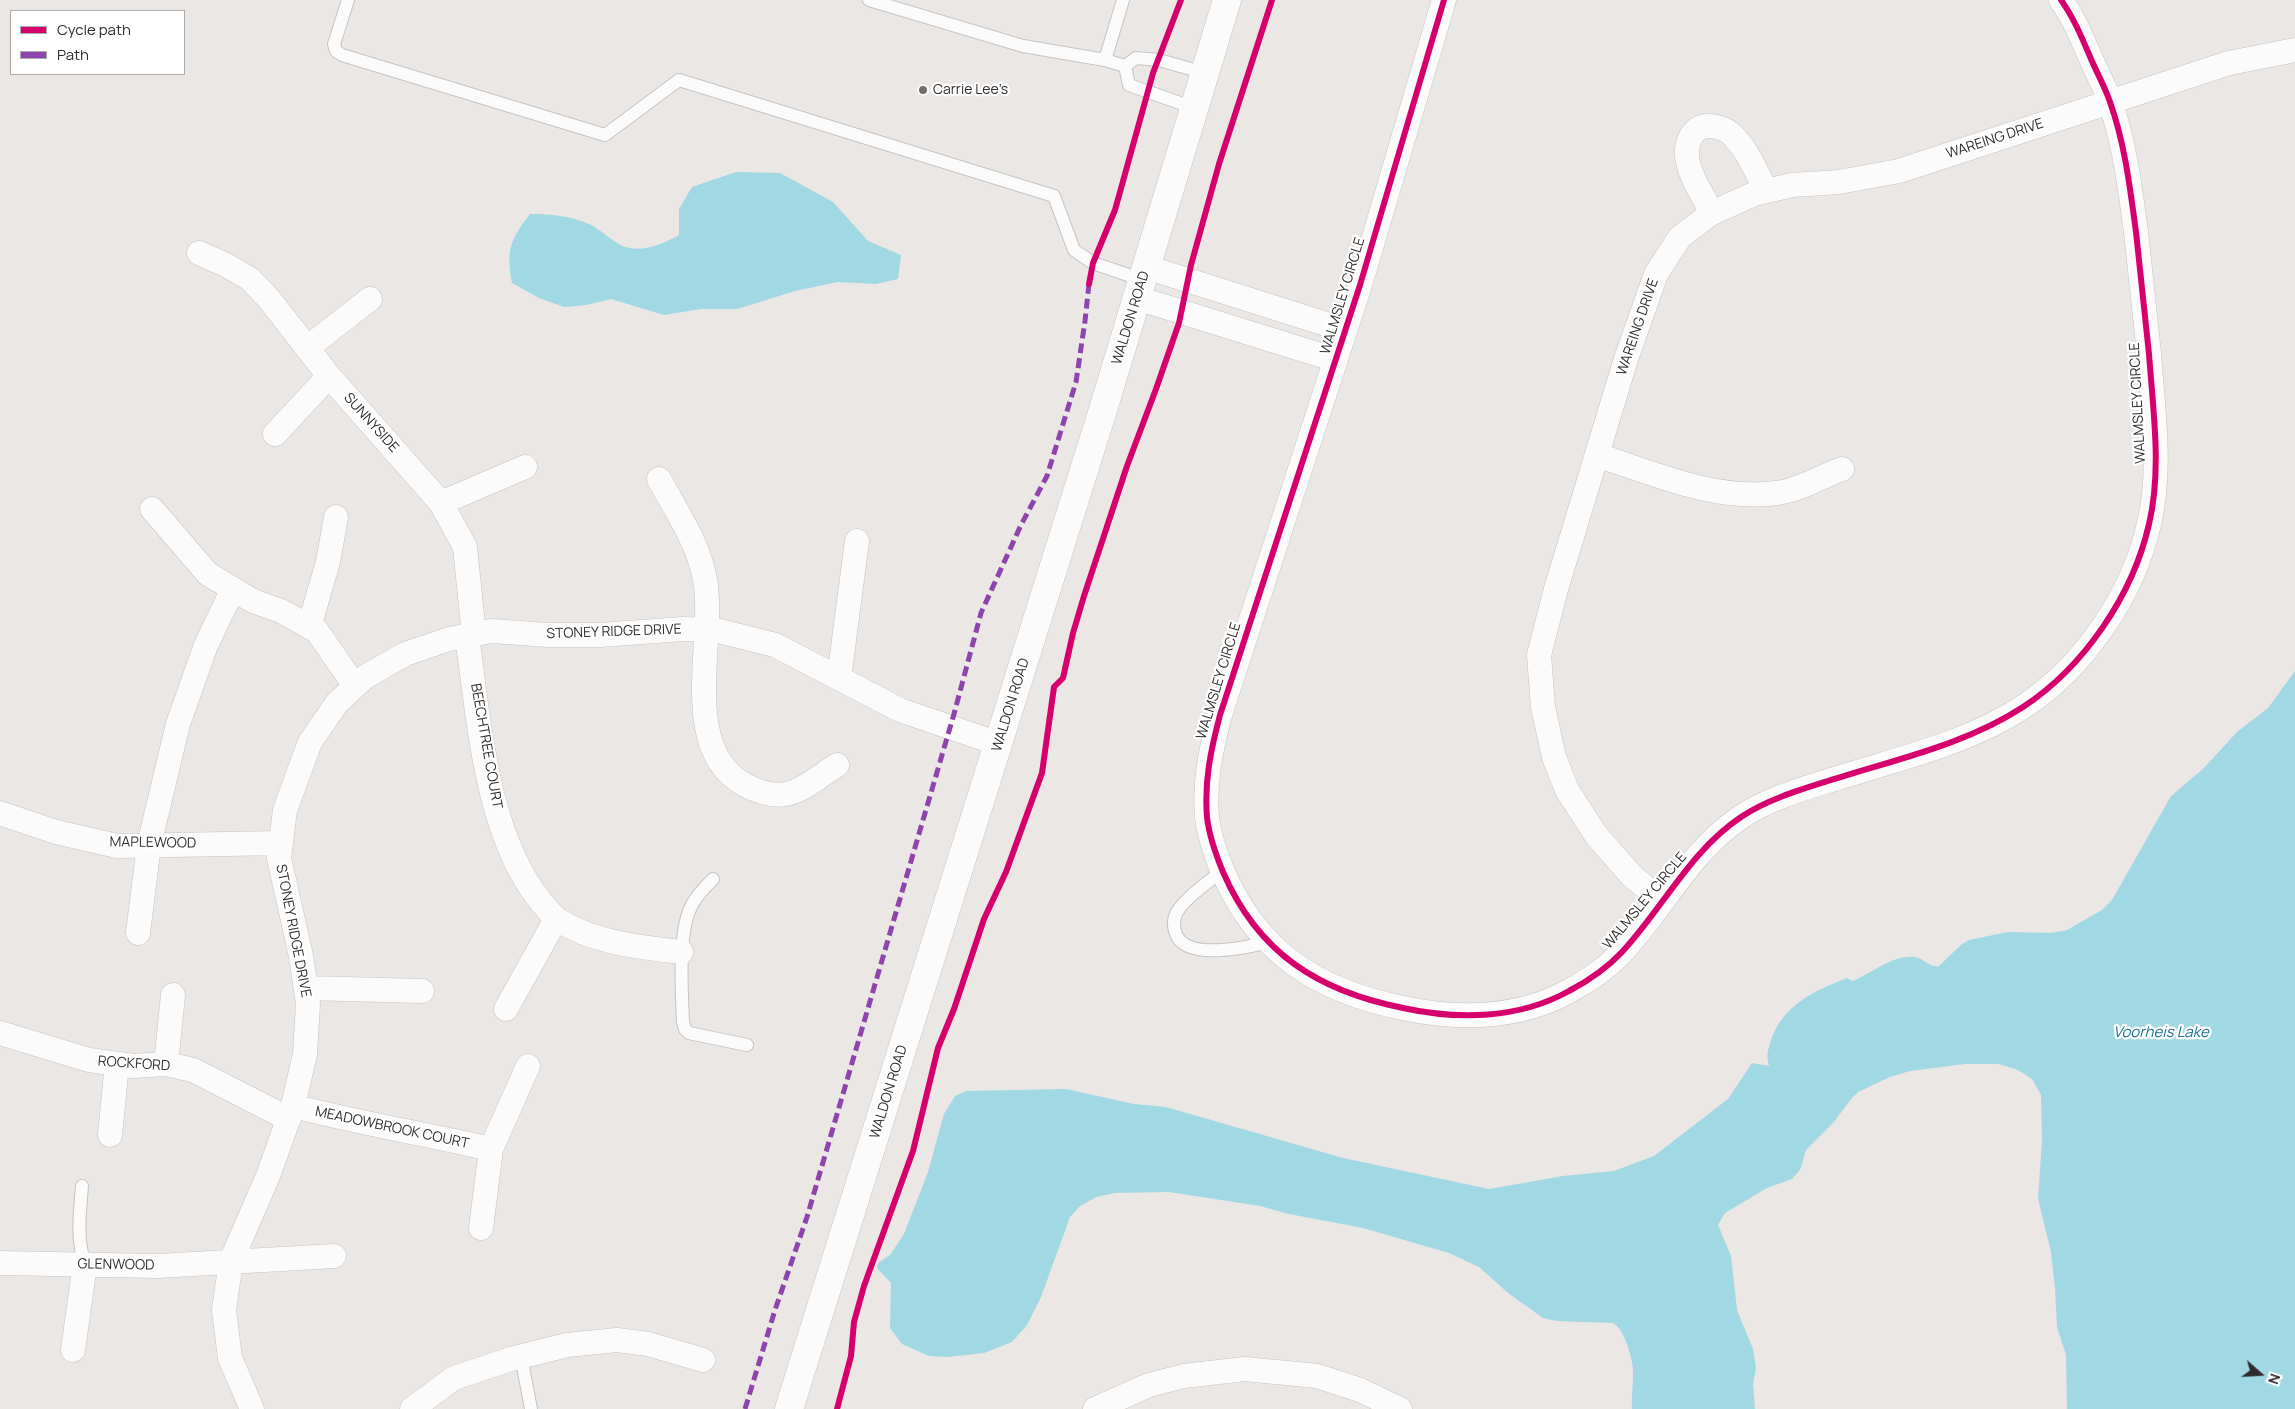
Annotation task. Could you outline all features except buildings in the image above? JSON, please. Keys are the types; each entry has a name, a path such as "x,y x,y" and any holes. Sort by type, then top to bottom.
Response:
{"street":[{"name":"WALDON ROAD","path":"789,1409 1142,282 1227,0"},
{"name":"WALMSLEY CIRCLE","path":"1444,0 1336,360 1220,715 1208,760 1207,818 1215,852 1234,896 1269,941 1291,963 1324,983 1380,1004 1427,1013 1461,1015 1509,1012 1542,1003 1569,991 1604,968 1622,952 1712,842 1742,816 1792,792 1941,745 1994,723 2022,707 2047,689 2071,666 2107,622 2140,554 2149,527 2154,497 2156,436 2146,318 2128,170 2110,101 2071,14 2061,0"},
{"name":"WAREING DRIVE","path":"1662,901 1632,876 1596,835 1567,790 1554,757 1543,707 1539,654 1556,589 1626,359 1656,274 1680,237 1712,213 1754,194 1792,186 1838,182 1899,171 2229,62 2295,50"},
{"path":"1712,213 1689,168 1686,153 1690,138 1695,130 1704,126 1714,126 1725,130 1735,137 1746,152 1766,191"},
{"name":"SUNNYSIDE","path":"199,253 226,265 250,279 269,299 328,376 441,503 465,547 471,635"},
{"name":"WALMSLEY CIRCLE","path":"1142,282 1345,330"},
{"name":"WALMSLEY CIRCLE","path":"1142,282 1336,360"},
{"path":"307,348 370,299"},
{"path":"275,434 328,376"},
{"path":"1597,455 1690,486 1740,494 1778,493 1801,487 1822,476 1842,469"},
{"path":"441,503 525,467"},
{"path":"659,479 698,552 705,581 704,708 711,747 722,767 743,784 767,795 783,795 799,790 837,765"},
{"path":"152,509 208,574 253,601 281,611 317,631 355,686"},
{"path":"309,627 328,562 336,517"},
{"path":"839,678 857,540"},
{"path":"138,933 149,845 178,724 206,645 233,589"},
{"name":"STONEY RIDGE DRIVE","path":"252,1409 230,1358 224,1310 231,1260 268,1176 291,1112 305,1054 308,1004 301,956 279,858 285,810 310,742 337,703 365,677 406,654 449,639 492,631 548,635 600,635 643,631 715,630 776,645 900,710 998,744"},
{"name":"BEECHTREE COURT","path":"471,635 483,746 500,821 528,886 556,919 582,931 620,945 681,952"},
{"name":"MAPLEWOOD","path":"0,813 56,832 117,846 281,843"},
{"path":"506,1009 556,919"},
{"path":"306,988 422,991"},
{"path":"166,1064 173,995"},
{"name":"ROCKFORD","path":"0,1033 89,1060 133,1066 166,1064 193,1070 291,1112"},
{"path":"110,1134 117,1064"},
{"path":"481,1228 491,1149 528,1066"},
{"name":"MEADOWBROOK COURT","path":"291,1112 402,1129 491,1149"},
{"name":"GLENWOOD","path":"0,1263 158,1266 231,1260 334,1256"},
{"path":"73,1350 85,1264"},
{"path":"412,1409 454,1378 521,1356 567,1345 617,1340 648,1344 703,1360"},
{"path":"1095,1409 1149,1385 1184,1376 1245,1369 1317,1376 1360,1390 1400,1409"}],"lane":[{"path":"348,0 334,44 336,51 342,55 605,135 679,80 1054,196 1074,250 1093,263 1142,282"},
{"path":"869,0 1023,46 1105,60 1125,66"},
{"path":"1105,60 1123,0"},
{"path":"1125,66 1136,58 1159,60 1205,73"},
{"path":"1125,66 1129,85 1194,108"},
{"path":"1223,870 1184,903 1176,913 1173,924 1178,939 1192,949 1203,950 1251,947 1269,941"},
{"path":"713,879 692,904 681,952 685,1029 689,1033 747,1045"},
{"path":"82,1186 79,1229 80,1251 85,1264"},
{"path":"521,1356 531,1409"}],"water":[{"path":"736,172 780,173 833,202 868,241 901,255 898,279 876,284 838,282 795,291 737,309 701,309 664,315 611,299 586,305 564,307 539,298 512,283 509,262 511,246 518,231 530,214 577,219 595,227 620,245 635,249 650,247 679,235 679,209 692,187"},
{"name":"Voorheis Lake","path":"2295,671 2295,1409 2067,1409 2066,1355 2057,1327 2051,1252 2038,1199 2042,1140 2041,1095 2032,1079 2018,1070 1999,1064 1965,1064 1910,1071 1890,1077 1858,1092 1834,1122 1806,1150 1800,1170 1792,1179 1767,1188 1725,1213 1718,1225 1731,1256 1737,1310 1753,1349 1756,1368 1753,1384 1755,1409 1632,1409 1632,1361 1622,1334 1613,1323 1557,1321 1543,1318 1508,1293 1479,1267 1449,1253 1363,1228 1289,1214 1260,1206 1169,1192 1115,1193 1096,1197 1080,1206 1070,1217 1041,1297 1027,1325 1012,1342 984,1353 947,1357 929,1356 902,1344 890,1328 891,1283 877,1268 878,1263 890,1255 904,1234 928,1172 944,1114 955,1096 966,1091 1066,1089 1134,1104 1166,1107 1343,1158 1489,1189 1563,1176 1614,1171 1654,1156 1728,1099 1752,1063 1769,1066 1768,1050 1776,1028 1783,1017 1801,1001 1823,988 1847,978 1853,981 1883,965 1906,957 1914,957 1932,966 1939,966 1962,944 1969,940 2008,932 2052,933 2067,930 2102,910 2112,900 2171,796 2203,769 2237,732 2268,708"}],"marked path":[{"path":"745,1409 775,1310 807,1217 954,714 981,613 1021,525 1047,476 1076,382 1089,284"}],"cycle path":[{"path":"1089,284 1093,263 1115,210 1153,73 1181,0"},
{"path":"837,1409 851,1356 854,1322 864,1286 913,1151 938,1048 954,1009 984,919 1006,872 1042,773 1054,687 1063,678 1084,596 1127,466 1179,323 1191,265 1219,164 1272,0"},
{"path":"1444,0 1360,285 1220,715 1209,765 1206,804 1213,845 1223,872 1237,900 1254,925 1273,946 1294,964 1318,979 1372,1001 1424,1012 1467,1015 1509,1012 1530,1007 1569,991 1597,973 1616,958 1637,935 1707,846 1723,831 1751,811 1794,792 1953,742 1977,732 2023,707 2066,672 2103,627 2118,603 2141,551 2153,503 2156,461 2149,354 2136,232 2120,134 2106,91 2078,28 2061,0"}],"place":[{"name":"Carrie Lee’s","path":"923,90"}]}
